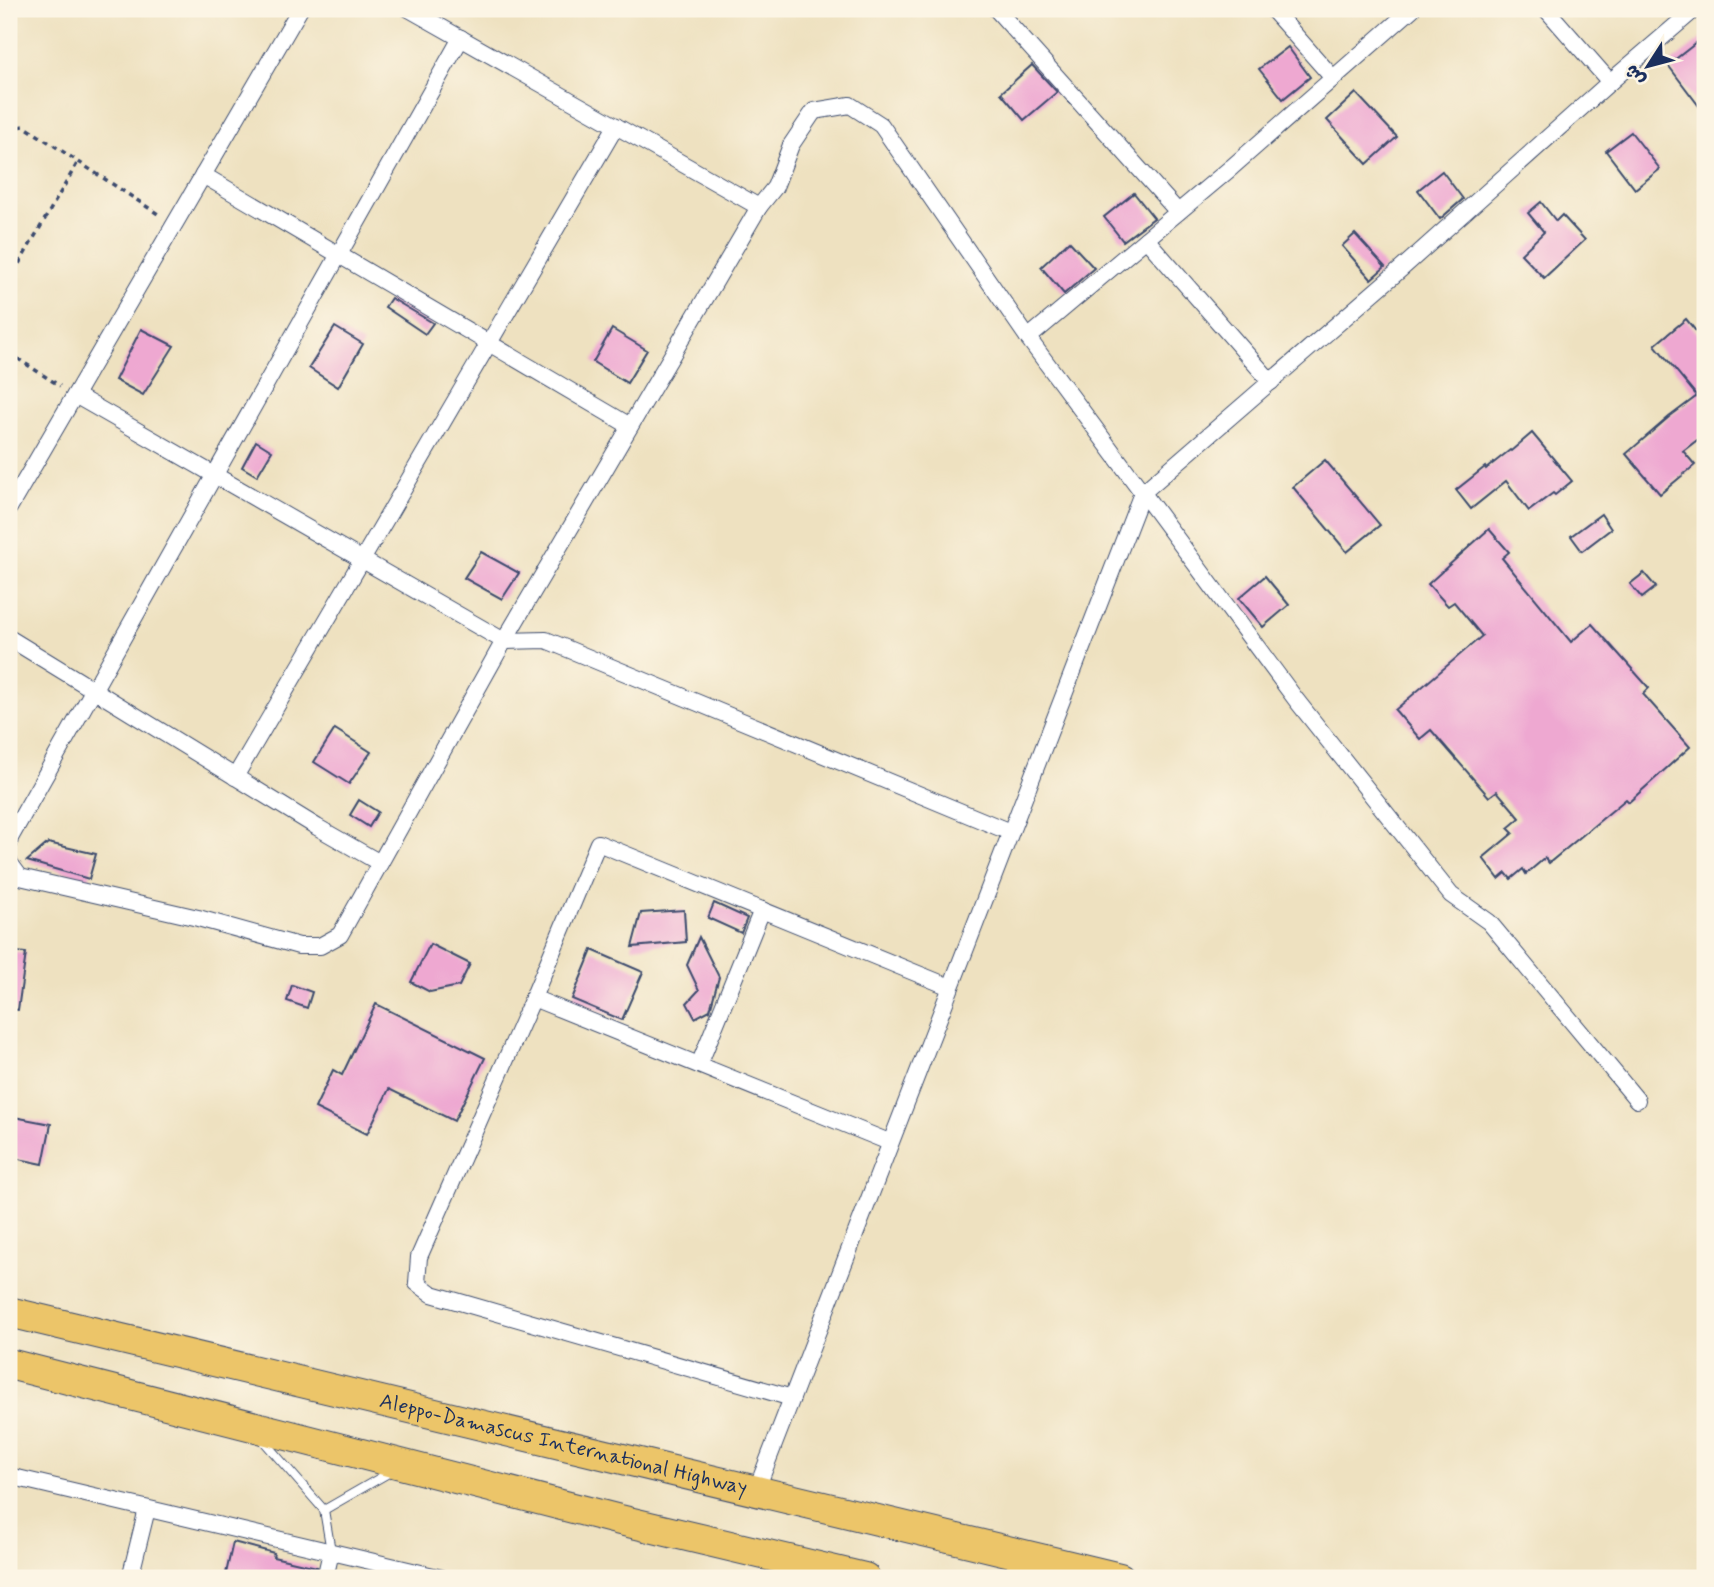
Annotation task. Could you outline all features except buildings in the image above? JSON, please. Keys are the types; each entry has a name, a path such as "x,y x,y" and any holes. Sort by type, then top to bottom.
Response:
{"highway":[{"name":"Aleppo-Damascus International Highway","path":"9,1312 1120,1578"},
{"path":"9,1364 620,1520 865,1578"}],"street":[{"path":"9,508 300,9"},
{"path":"409,9 759,207"},
{"path":"996,9 1178,212"},
{"path":"1272,9 1333,78"},
{"path":"1028,338 1412,9"},
{"path":"1546,9 1610,82"},
{"path":"756,1491 1142,493 1695,9"},
{"path":"9,844 461,38"},
{"path":"9,862 20,877 198,918 299,946 320,946 341,935 503,641 759,207 775,187 791,145 814,111 850,105 881,125 1028,338 1297,701 1451,894 1489,922 1637,1100"},
{"path":"235,777 616,126"},
{"path":"203,176 630,426"},
{"path":"1146,239 1271,382"},
{"path":"75,395 503,641 546,640 1010,832"},
{"path":"9,638 380,863"},
{"path":"792,1398 432,1294 416,1283 419,1257 598,843 950,987"},
{"path":"699,1065 762,910"},
{"path":"533,998 890,1142"},
{"path":"9,1476 442,1578"},
{"path":"130,1578 147,1508"},
{"path":"325,1578 331,1552"}],"lane":[{"path":"250,1426 324,1510 331,1552"},
{"path":"324,1510 403,1465"}],"path":[{"path":"9,128 24,126 174,225"},
{"path":"9,281 78,162"},
{"path":"9,353 75,395"}]}
